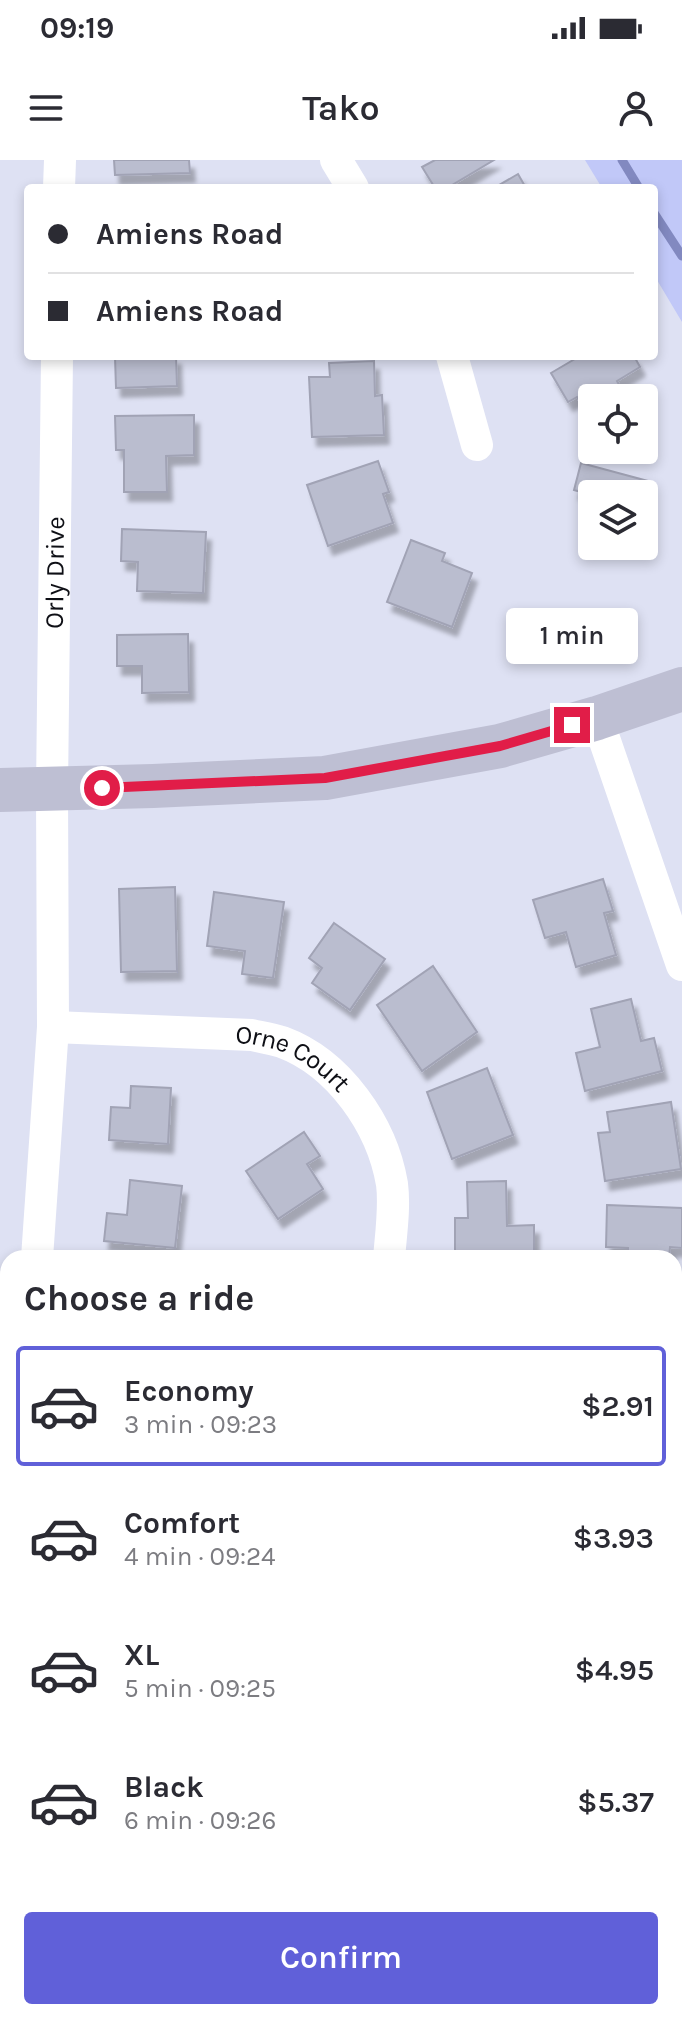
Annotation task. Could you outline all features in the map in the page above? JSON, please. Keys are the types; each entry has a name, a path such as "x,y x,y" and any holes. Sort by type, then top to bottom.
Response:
{"street":[{"path":"59,184 60,160"},
{"path":"336,160 351,184"},
{"name":"Orly Drive","path":"52,790 57,360"},
{"path":"453,360 477,445"},
{"path":"0,790 325,778 500,746 682,689"},
{"path":"597,718 682,965"},
{"path":"38,1250 53,1027 52,790"},
{"name":"Orne Court","path":"53,1027 252,1035 283,1043 308,1056 336,1077 358,1103 375,1132 392,1187 389,1250"}],"shaded area":[{"path":"585,160 682,160 682,322 658,282 658,184 600,184"}],"building":[{"path":"114,160 189,160 190,173 115,175"},
{"path":"435,160 494,160 454,184 433,184 422,167"},
{"path":"518,174 524,184 501,184"},
{"path":"115,360 176,360 177,386 116,388"},
{"path":"573,360 636,360 640,367 617,381 619,384 578,384 578,399 568,402 551,373"},
{"path":"374,361 375,396 382,395 384,435 312,437 309,377 330,377 329,363"},
{"path":"194,415 194,455 166,456 167,492 124,492 124,450 116,450 115,416"},
{"path":"378,461 389,492 383,494 393,523 328,546 307,485"},
{"path":"581,464 644,480 578,480 578,491 574,490"},
{"path":"122,529 206,532 203,593 137,591 138,562 121,561"},
{"path":"411,540 445,553 442,561 472,573 452,627 387,602"},
{"path":"188,634 189,692 142,693 142,666 117,666 117,635"},
{"path":"603,879 613,911 604,913 616,955 576,967 566,932 545,938 533,900"},
{"path":"175,887 177,971 121,972 119,889"},
{"path":"214,892 284,902 273,978 242,974 245,951 207,946"},
{"path":"334,923 385,959 350,1010 312,983 322,968 309,958"},
{"path":"433,966 477,1032 422,1071 377,1005"},
{"path":"631,999 641,1041 654,1038 662,1071 585,1091 576,1053 600,1047 591,1009"},
{"path":"487,1068 513,1135 452,1159 427,1092"},
{"path":"131,1086 171,1088 168,1144 109,1140 111,1107 130,1108"},
{"path":"671,1102 681,1169 605,1181 598,1133 610,1132 607,1112"},
{"path":"304,1132 320,1156 307,1164 323,1189 278,1219 246,1171"},
{"path":"130,1180 182,1186 175,1248 104,1241 107,1213 127,1215"},
{"path":"506,1181 507,1226 534,1225 534,1250 455,1250 455,1218 468,1218 467,1182"},
{"path":"607,1205 682,1208 682,1248 628,1250 606,1247"}],"waterway":[{"path":"622,160 637,184"},
{"path":"658,219 682,256"}],"route":[{"path":"102,788 325,778 500,746 572,725"}]}
